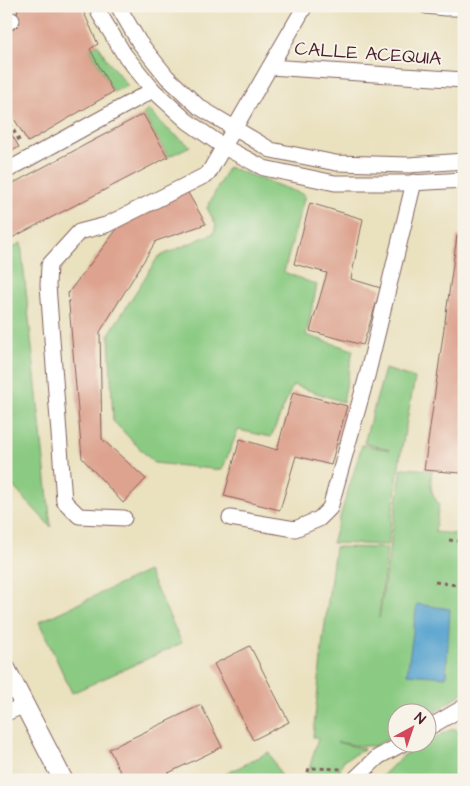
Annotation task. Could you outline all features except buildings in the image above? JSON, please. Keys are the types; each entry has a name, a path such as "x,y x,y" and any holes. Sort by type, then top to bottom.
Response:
{"street":[{"path":"98,6 124,54 153,90 188,121 224,147 264,168 335,183 464,180"},
{"path":"118,6 139,42 166,77 198,107 234,130 271,150 336,163 409,165 464,161"},
{"name":"CALLE ACEQUIA","path":"124,518 79,516 64,501 48,285 49,265 79,232 106,225 208,174 305,6"},
{"path":"426,6 464,8"},
{"name":"CALLE ACEQUIA","path":"270,66 464,80"},
{"path":"6,171 153,90"},
{"path":"230,518 295,529 319,520 330,508 367,376 414,182"},
{"path":"6,669 63,780"},
{"path":"6,713 25,705"},
{"path":"438,722 464,707"},
{"path":"356,780 356,777 378,757 388,752"}],"path":[{"path":"6,116 29,158"},
{"path":"449,540 464,542"},
{"path":"435,582 464,586"},
{"path":"306,780 309,768 340,768"}],"green space":[{"path":"98,44 107,60 128,86 113,92 90,49"},
{"path":"149,110 165,127 190,146 168,157 143,114"},
{"path":"228,167 305,195 284,272 317,285 306,335 353,350 343,402 293,385 271,437 238,430 222,470 154,463 113,421 109,334 158,257 214,233 216,225 207,208"},
{"path":"21,243 51,527 6,479 6,251"},
{"path":"385,369 415,378 401,452 388,545 332,543 362,445 390,450 364,443"},
{"path":"402,468 432,470 431,488 439,504 435,532 464,535 464,692 438,710 438,704 388,704 388,739 375,746 360,746 337,742 364,749 343,761 337,780 306,780 318,738 313,737 335,547 387,548 379,618"},
{"path":"148,571 182,643 72,693 39,622"},
{"path":"454,728 464,736 464,780 378,780 406,754 438,754 438,736"},
{"path":"269,752 283,780 214,780"}],"water":[{"path":"417,604 450,609 446,677 407,674"}]}
